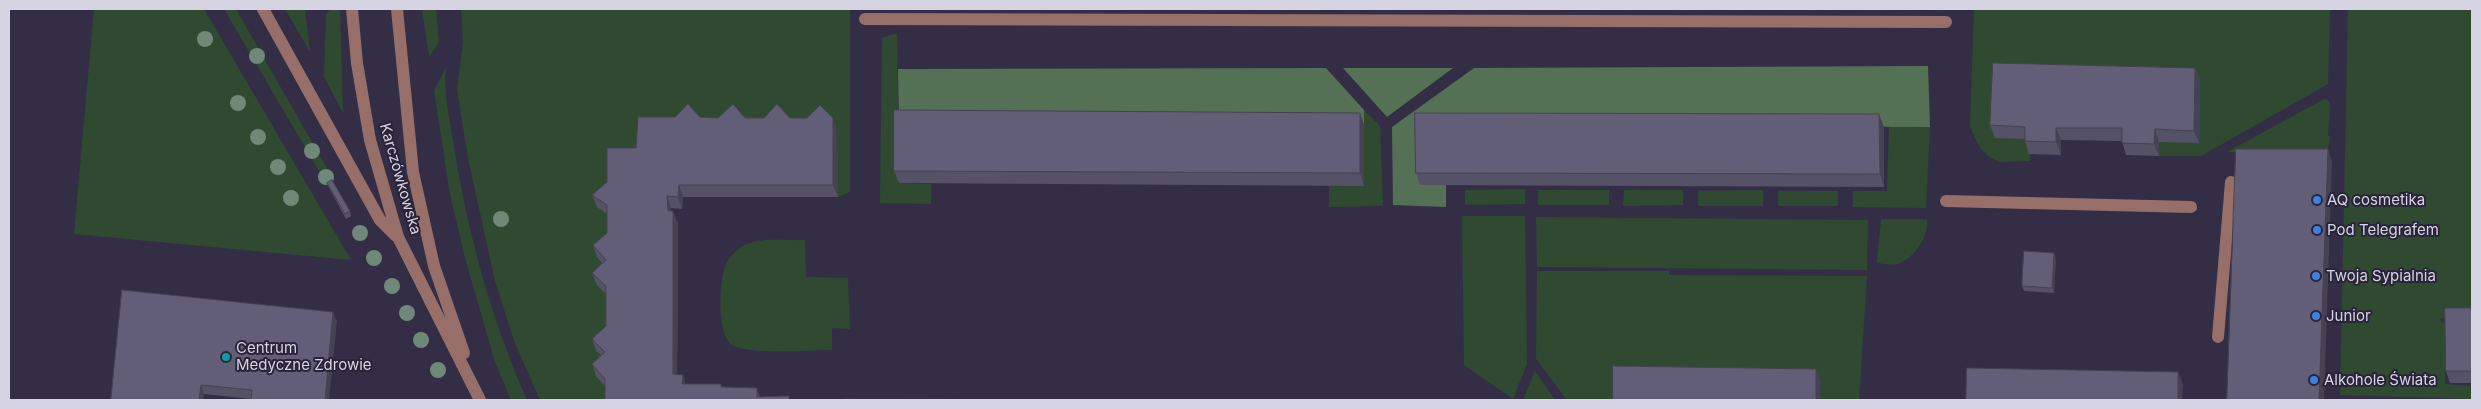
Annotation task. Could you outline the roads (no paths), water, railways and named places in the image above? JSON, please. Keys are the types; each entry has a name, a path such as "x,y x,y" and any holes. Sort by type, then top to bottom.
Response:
{"street":[{"path":"263,9 380,220 398,237"},
{"name":"Karczówkowska","path":"352,9 357,64 370,140 398,237 480,400 434,266 415,182 397,9"},
{"path":"865,19 1946,22"},
{"path":"2218,336 2231,182"},
{"path":"1946,201 2191,207"}],"place":[{"name":"AQ cosmetika","path":"2317,200"},
{"name":"Pod Telegrafem","path":"2317,230"},
{"name":"Twoja Sypialnia","path":"2316,276"},
{"name":"Junior","path":"2316,316"},
{"name":"Centrum Medyczne Zdrowie","path":"226,357"},
{"name":"Alkohole Świata","path":"2314,380"}]}
